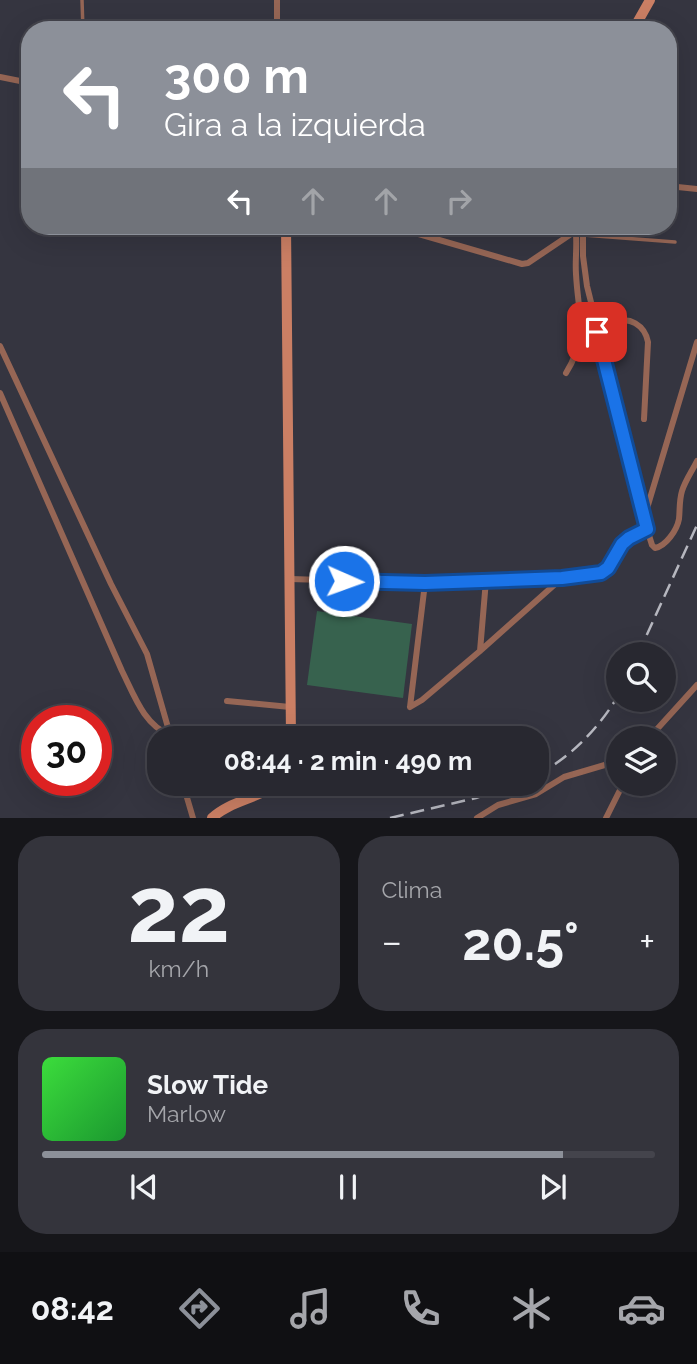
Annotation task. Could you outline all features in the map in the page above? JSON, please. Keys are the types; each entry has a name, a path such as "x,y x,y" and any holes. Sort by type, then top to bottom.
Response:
{"main road":[{"path":"638,21 650,0"},
{"path":"286,235 291,726"},
{"path":"212,818 223,809 256,796"}],"street":[{"path":"277,0 277,21"},
{"path":"0,78 21,82"},
{"path":"677,187 697,188"},
{"path":"422,235 522,264 528,263 570,235"},
{"path":"566,373 573,361 581,335 575,271 576,235"},
{"path":"583,235 587,286 598,335 647,529 655,548 666,543 679,523 682,489 697,461"},
{"path":"598,335 621,320 631,321 646,333 648,342 645,419"},
{"path":"644,517 697,342"},
{"path":"0,346 151,665 168,726"},
{"path":"0,393 122,671 154,726"},
{"path":"290,579 425,583 562,578 601,573 608,568 622,544 647,529"},
{"path":"425,583 410,707 480,651 562,578"},
{"path":"480,651 486,580"},
{"path":"660,726 697,685"},
{"path":"227,701 290,706"},
{"path":"477,818 498,804 536,794 564,777 606,765"},
{"path":"187,796 193,818"},
{"path":"606,818 617,796"}],"lane":[{"path":"82,0 83,21"},
{"path":"583,235 674,242"}],"green space":[{"path":"317,611 412,624 403,698 307,685"}],"railway":[{"path":"643,642 697,525"},
{"path":"549,768 583,741 607,712"},
{"path":"390,818 482,796"}],"route":[{"path":"344,581 425,583 562,578 601,573 608,568 622,544 647,529 597,332"}]}
